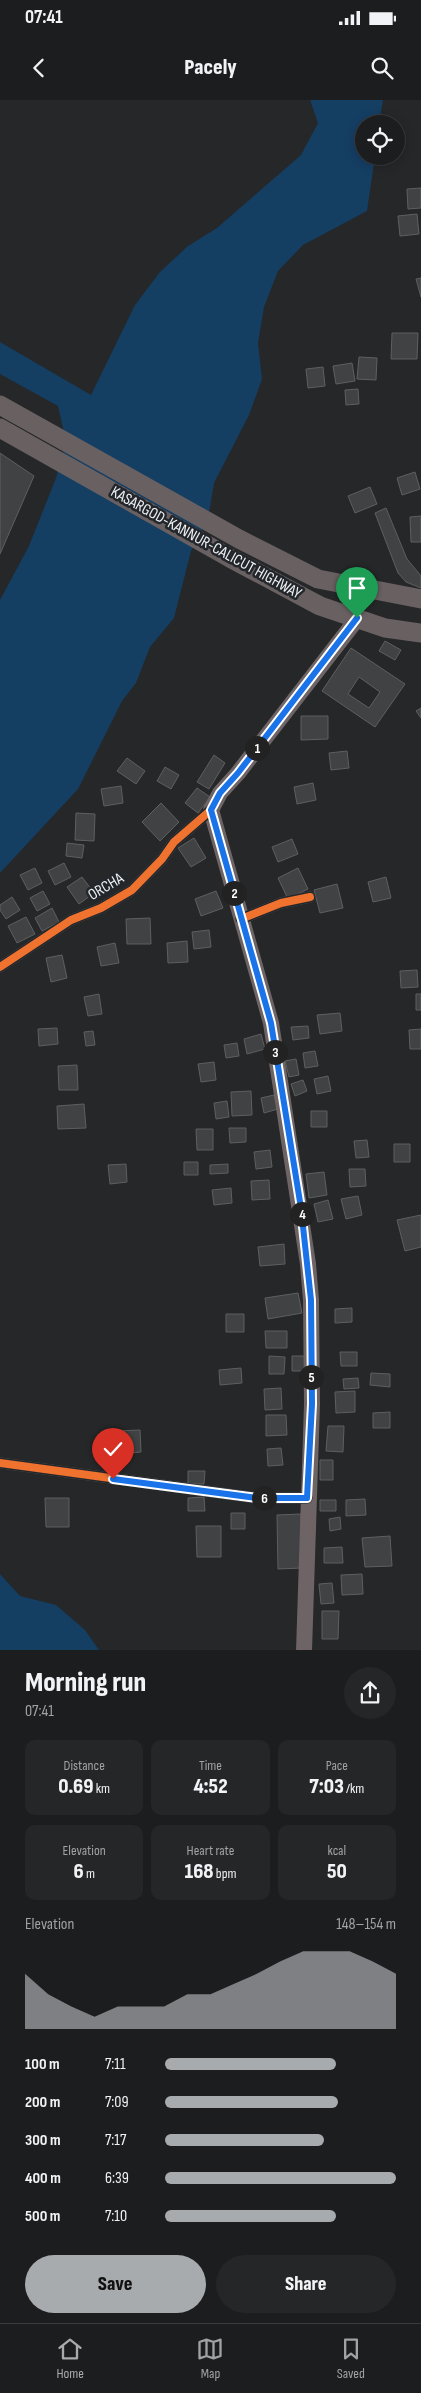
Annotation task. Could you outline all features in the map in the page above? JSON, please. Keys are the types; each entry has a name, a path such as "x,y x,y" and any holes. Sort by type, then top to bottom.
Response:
{"highway":[{"name":"KASARGOD-KANNUR-CALICUT HIGHWAY","path":"0,405 239,539 318,579 421,599"},
{"name":"KASARGOD-KANNUR-CALICUT HIGHWAY","path":"0,428 230,558 320,606 385,628 421,633"}],"main road":[{"path":"304,1650 307,1498 312,1404 311,1300 308,1264 271,1023 211,810 220,793 238,773 357,618"}],"street":[{"name":"ORCHA","path":"0,967 71,920 101,908 132,890 162,859 174,842 211,810"},
{"path":"241,919 281,903 310,897"},
{"path":"0,1463 257,1498 307,1498"}],"water":[{"path":"310,100 383,100 380,115 355,115 355,165 374,165 367,211 303,245 278,271 264,307 258,343 262,379 249,415 214,483 208,519 191,551 174,618 150,647 136,683 122,701 78,789 0,873 0,600 29,546 56,478 66,442 58,406 0,374 0,342 91,395 135,305 160,272 188,246 217,228 301,155 318,123"},
{"path":"0,1574 20,1596 56,1605 85,1630 99,1650 0,1650"}],"building":[{"path":"421,188 421,208 408,209 407,189"},
{"path":"417,214 419,234 400,236 398,216"},
{"path":"421,278 421,297 416,279"},
{"path":"392,333 418,333 417,359 391,359"},
{"path":"359,357 377,358 376,380 357,379"},
{"path":"352,363 355,381 336,384 333,366"},
{"path":"323,367 325,386 308,388 306,369"},
{"path":"358,389 359,404 346,405 345,390"},
{"path":"0,453 34,476 0,554"},
{"path":"415,472 420,489 402,495 397,478"},
{"path":"370,487 377,504 355,513 348,496"},
{"path":"386,508 407,559 421,576 421,588 406,582 398,573 375,513"},
{"path":"421,516 421,542 411,542 410,517"},
{"path":"385,641 401,650 395,660 379,651"},
{"path":"351,648 405,684 375,727 322,691","holes":["359,677 380,692 369,708 348,694"]},
{"path":"421,708 421,718 416,711"},
{"path":"301,716 328,716 328,739 301,740"},
{"path":"347,751 349,768 331,770 329,753"},
{"path":"214,755 225,763 209,789 197,782"},
{"path":"127,758 145,771 136,784 117,771"},
{"path":"165,767 179,775 171,789 157,781"},
{"path":"313,783 316,800 297,804 294,787"},
{"path":"121,786 123,803 104,806 101,789"},
{"path":"197,788 210,797 198,813 185,803"},
{"path":"161,803 179,822 160,841 142,822"},
{"path":"76,813 95,814 94,841 75,840"},
{"path":"194,838 206,858 191,867 178,848"},
{"path":"292,839 298,854 278,862 272,847"},
{"path":"67,843 84,845 82,858 66,856"},
{"path":"64,863 71,877 55,885 48,871"},
{"path":"35,868 42,883 28,890 20,875"},
{"path":"298,868 308,889 288,899 278,878"},
{"path":"82,877 94,893 79,904 67,887"},
{"path":"386,877 391,898 373,902 368,882"},
{"path":"337,884 343,908 320,913 314,890"},
{"path":"43,891 50,904 37,911 30,898"},
{"path":"216,891 223,908 201,916 195,899"},
{"path":"12,897 20,910 6,919 0,910 0,905"},
{"path":"52,908 59,922 42,931 35,918"},
{"path":"26,917 35,934 17,943 8,926"},
{"path":"150,918 151,944 127,944 126,919"},
{"path":"209,930 211,947 194,949 192,932"},
{"path":"187,941 188,962 168,963 167,943"},
{"path":"115,943 119,963 101,966 97,947"},
{"path":"62,955 67,978 51,982 46,958"},
{"path":"417,970 418,987 401,988 400,971"},
{"path":"99,994 102,1014 88,1016 84,997"},
{"path":"416,994 421,994 421,1010 416,1010"},
{"path":"340,1013 342,1031 320,1034 317,1015"},
{"path":"308,1026 309,1038 293,1040 291,1027"},
{"path":"57,1028 58,1044 39,1046 38,1029"},
{"path":"421,1029 421,1049 410,1049 409,1030"},
{"path":"93,1031 95,1045 86,1046 84,1032"},
{"path":"261,1034 265,1049 247,1054 244,1039"},
{"path":"237,1043 239,1056 226,1058 224,1045"},
{"path":"315,1051 318,1066 305,1068 303,1053"},
{"path":"296,1059 299,1075 289,1077 285,1061"},
{"path":"214,1062 216,1080 201,1082 198,1064"},
{"path":"77,1065 78,1090 59,1090 58,1066"},
{"path":"328,1076 331,1091 317,1094 314,1079"},
{"path":"303,1080 307,1091 295,1096 291,1084"},
{"path":"251,1091 252,1115 232,1116 231,1092"},
{"path":"274,1095 278,1109 264,1113 261,1098"},
{"path":"227,1101 229,1117 216,1119 214,1103"},
{"path":"84,1104 86,1128 58,1129 57,1106"},
{"path":"311,1111 327,1111 327,1127 311,1127"},
{"path":"229,1128 246,1128 246,1142 230,1143"},
{"path":"196,1129 213,1129 213,1150 197,1150"},
{"path":"367,1140 369,1157 356,1158 354,1141"},
{"path":"394,1144 410,1144 410,1162 394,1162"},
{"path":"270,1150 272,1167 256,1169 254,1152"},
{"path":"184,1162 198,1162 198,1175 184,1175"},
{"path":"126,1164 127,1182 110,1184 108,1165"},
{"path":"228,1164 228,1173 210,1174 210,1165"},
{"path":"349,1169 365,1169 366,1186 350,1187"},
{"path":"324,1172 327,1195 309,1198 306,1174"},
{"path":"269,1180 270,1199 252,1200 251,1181"},
{"path":"231,1188 232,1203 214,1205 212,1190"},
{"path":"358,1196 362,1215 346,1219 341,1199"},
{"path":"328,1200 333,1219 318,1222 314,1204"},
{"path":"421,1215 421,1247 405,1251 397,1220"},
{"path":"284,1244 285,1264 260,1266 258,1247"},
{"path":"298,1293 302,1313 268,1319 265,1298"},
{"path":"352,1308 352,1322 335,1323 335,1309"},
{"path":"226,1314 244,1314 244,1332 226,1332"},
{"path":"265,1331 287,1331 287,1348 266,1348"},
{"path":"340,1352 357,1352 357,1366 341,1366"},
{"path":"269,1356 285,1357 284,1374 269,1374"},
{"path":"292,1356 307,1356 307,1371 292,1371"},
{"path":"241,1368 242,1383 220,1385 219,1370"},
{"path":"371,1373 390,1374 390,1387 370,1385"},
{"path":"358,1378 359,1388 344,1389 343,1379"},
{"path":"281,1388 282,1409 265,1410 264,1389"},
{"path":"355,1391 355,1412 336,1413 335,1392"},
{"path":"390,1412 390,1428 373,1428 373,1413"},
{"path":"266,1415 286,1415 287,1435 266,1436"},
{"path":"328,1426 344,1426 343,1452 326,1451"},
{"path":"140,1430 141,1452 116,1454 116,1431"},
{"path":"281,1448 283,1465 268,1466 267,1449"},
{"path":"320,1460 333,1460 333,1480 320,1480"},
{"path":"188,1471 205,1471 204,1484 188,1484"},
{"path":"204,1497 205,1511 188,1511 188,1498"},
{"path":"45,1498 69,1498 69,1527 46,1527"},
{"path":"365,1499 366,1515 346,1516 346,1500"},
{"path":"320,1500 336,1500 336,1511 320,1511"},
{"path":"231,1513 245,1513 245,1529 231,1529"},
{"path":"301,1514 302,1568 278,1569 277,1515"},
{"path":"340,1517 341,1529 330,1531 329,1519"},
{"path":"196,1526 221,1526 221,1557 197,1557"},
{"path":"390,1536 392,1566 365,1567 362,1538"},
{"path":"342,1547 343,1563 324,1563 324,1548"},
{"path":"362,1574 363,1594 342,1595 341,1575"},
{"path":"332,1583 334,1603 321,1604 319,1584"},
{"path":"322,1611 339,1611 338,1639 322,1639"}],"cycle path":[{"path":"0,967 71,920 101,908 132,890 162,859 174,842 211,810"},
{"path":"241,919 281,903 310,897"},
{"path":"0,1463 257,1498 307,1498"}],"route":[{"path":"113,1479 257,1498 307,1498 312,1404 311,1300 301,1208 271,1023 214,828 211,810 220,793 238,773 357,618"}]}
